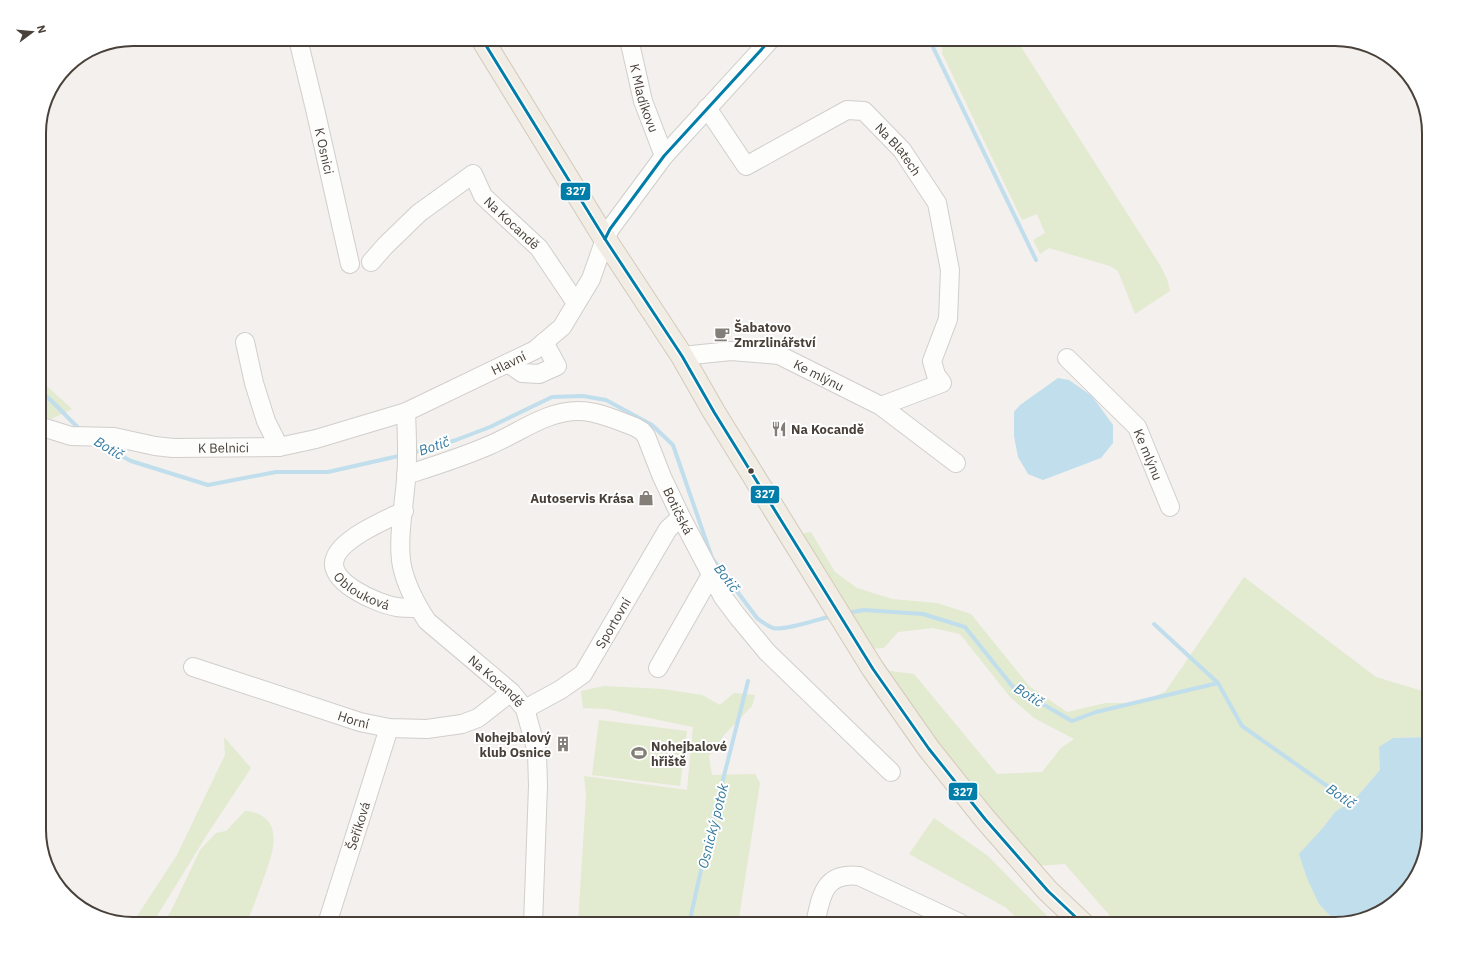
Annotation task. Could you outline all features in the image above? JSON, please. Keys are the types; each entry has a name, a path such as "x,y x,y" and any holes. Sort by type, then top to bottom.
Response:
{"main road":[{"path":"486,46 605,239 682,356 714,412 873,670 938,761 985,819 1043,886 1076,917"}],"street":[{"name":"K Osnici","path":"300,46 316,109 350,264"},
{"name":"K Mladíkovu","path":"631,46 643,101 664,156"},
{"name":"Hlavní","path":"406,412 535,350 562,327 591,279 610,229 664,156 765,46"},
{"name":"Na Blatech","path":"707,108 746,166 846,110 864,111 902,150 937,203 950,270 948,320 932,361 936,375 942,383 881,406"},
{"name":"Na Kocandě","path":"371,262 419,213 473,174 483,196 538,248 576,303"},
{"path":"245,342 254,383 266,422 279,447"},
{"path":"508,363 522,373 539,374 557,366 544,342"},
{"name":"Ke mlýnu","path":"682,356 731,351 779,355 881,406 956,463"},
{"name":"Ke mlýnu","path":"1067,358 1137,427 1170,507"},
{"name":"Botičská","path":"406,468 468,454 491,445 548,416 564,412 586,411 636,426 642,430 646,436 662,477 681,517 723,597 767,652 891,772"},
{"path":"406,412 406,468"},
{"name":"K Belnici","path":"46,428 71,436 114,437 155,446 173,448 279,447 316,439 406,412"},
{"name":"Na Kocandě","path":"406,468 400,547 405,579 418,608 428,621 512,692 525,709 537,752 538,786 533,917"},
{"name":"Oblouková","path":"404,510 365,529 343,547 336,555 334,568 343,582 361,593 397,607 418,608"},
{"name":"Sportovní","path":"525,709 560,690 583,674 668,529 681,517"},
{"path":"658,668 711,575"},
{"name":"Horní","path":"193,667 360,722 389,728 427,729 462,724 478,718 512,692"},
{"name":"Šeříková","path":"329,917 389,728"},
{"path":"816,917 820,897 824,889 838,878 849,875 858,876 947,917"}],"green space":[{"path":"942,46 1020,46 1160,265 1167,279 1170,291 1135,314 1118,271 1110,266 1049,248 1040,254 1033,240 1045,233 1037,214 1022,220 942,53"},
{"path":"46,385 72,409 51,419 46,417"},
{"path":"811,532 835,572 857,588 892,599 937,603 971,614 1029,686 1067,712 1106,703 1138,703 1165,692 1244,577 1376,677 1422,691 1422,737 1393,738 1380,770 1355,799 1335,812 1322,829 1319,904 1331,917 1111,917 1065,864 1034,866 965,786 882,670 914,674 997,774 1042,772 1061,748 1074,739 1034,718 1010,697 960,634 933,628 898,632 884,648 869,649 800,534"},
{"path":"604,686 663,689 702,695 720,705 734,693 755,695 752,706 724,735 709,756 712,775 755,774 760,783 739,917 578,917 586,796 584,776 687,790 693,727 606,709 583,708 581,691"},
{"name":"Nohejbalové hřiště","path":"599,720 687,731 680,786 592,775"},
{"path":"224,737 251,768 208,833 156,917 137,917 177,855 225,755"},
{"path":"245,811 258,814 267,820 272,828 274,837 273,848 267,870 249,917 167,917 200,850 216,833 226,831"},
{"path":"934,818 988,856 1048,917 1016,917 1005,907 909,854"}],"water":[{"path":"1058,378 1069,380 1092,396 1113,425 1113,443 1101,458 1043,480 1028,474 1018,457 1014,436 1014,412 1020,405"},
{"path":"1422,737 1422,830 1419,852 1413,868 1404,883 1388,899 1357,914 1331,917 1319,904 1307,878 1299,854 1335,812 1355,799 1380,770 1379,747 1393,738"}],"waterway":[{"path":"932,46 1036,260"},
{"name":"Botič","path":"46,396 81,430"},
{"name":"Botič","path":"412,453 456,440 490,427 552,397 583,396 606,400 652,425 673,445 712,558 757,618 773,628 786,628 832,616"},
{"name":"Botič","path":"99,444 131,461 208,485 276,472 328,472 403,455"},
{"name":"Botič","path":"847,613 864,610 923,614 965,627 1013,687 1072,721 1096,712 1218,683 1242,726 1354,805"},
{"path":"1154,624 1218,683"},
{"name":"Osnický potok","path":"691,917 708,839 748,681"}],"transit line":[{"name":"327","path":"486,46 605,239 682,356 714,412 873,669 929,749 985,819 1048,891 1076,917"},
{"name":"327","path":"605,239 610,229 664,156 765,46"}],"place":[{"name":"Šabatovo Zmrzlinářství","path":"722,334"},
{"name":"Na Kocandě","path":"779,429"},
{"name":"Autoservis Krása","path":"646,498"},
{"name":"Nohejbalový klub Osnice","path":"563,744"},
{"name":"Nohejbalové hřiště","path":"639,753"}]}
